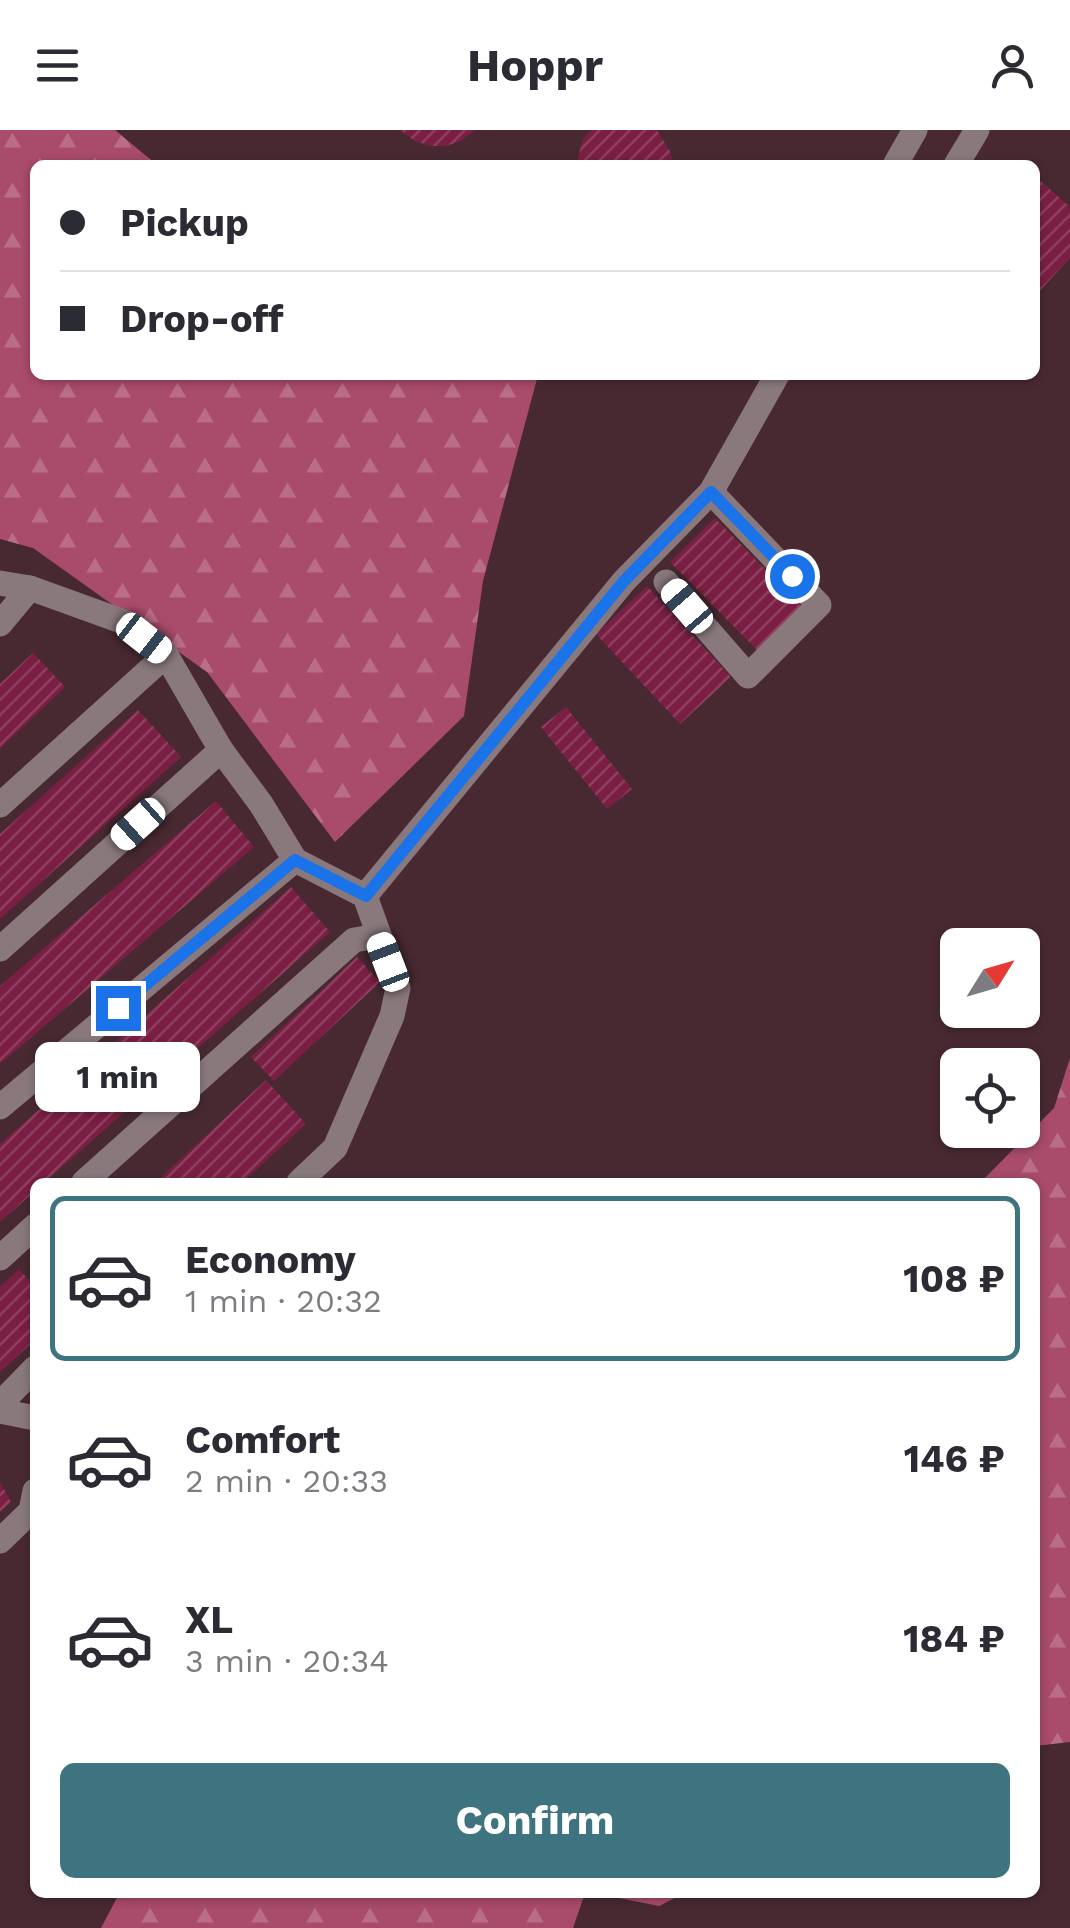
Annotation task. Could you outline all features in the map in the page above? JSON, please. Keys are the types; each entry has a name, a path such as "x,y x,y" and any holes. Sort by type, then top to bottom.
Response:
{"street":[{"path":"898,160 914,130"},
{"path":"959,160 976,130"},
{"path":"366,896 624,581 711,492 773,380"},
{"path":"666,582 748,676 820,605 711,492"},
{"path":"0,583 30,588 124,622 166,655 221,750 261,804 295,860 366,896 398,988 392,1016 335,1148 303,1178"},
{"path":"0,624 30,588"},
{"path":"0,805 166,655"},
{"path":"0,949 221,750"},
{"path":"0,1107 295,860"},
{"path":"88,1178 354,940 378,936"},
{"path":"0,1258 30,1231"},
{"path":"30,1374 0,1407 30,1416"},
{"path":"0,1542 30,1512"}],"green space":[{"path":"0,130 115,130 151,160 30,160 30,380 537,380 483,581 464,716 335,842 207,672 33,548 0,539"},
{"path":"1070,1058 1070,1742 1040,1745 1040,1178 985,1178 1015,1148 1040,1148 1040,1122 1054,1108"},
{"path":"117,1898 583,1898 573,1928 101,1928"},
{"path":"619,1898 675,1898 659,1906"}],"building":[{"path":"400,130 475,130 461,141 430,146"},
{"path":"591,130 657,130 672,160 577,160 583,139"},
{"path":"1040,180 1070,207 1070,258 1040,291"},
{"path":"715,518 802,607 757,650 670,562"},
{"path":"647,586 731,677 680,724 596,634"},
{"path":"33,653 65,687 0,749 0,684"},
{"path":"566,707 632,789 607,809 541,727"},
{"path":"138,710 181,757 0,919 0,834"},
{"path":"216,801 254,847 0,1064 0,986"},
{"path":"291,887 330,932 50,1178 30,1178 30,1195 0,1222 0,1144"},
{"path":"357,957 380,982 274,1081 251,1057"},
{"path":"266,1080 306,1124 247,1178 160,1178"},
{"path":"19,1269 30,1281 30,1345 0,1372 0,1287"},
{"path":"0,1482 11,1502 0,1512"}],"route":[{"path":"118,1008 295,860 366,896 624,581 711,492 792,576"}]}
